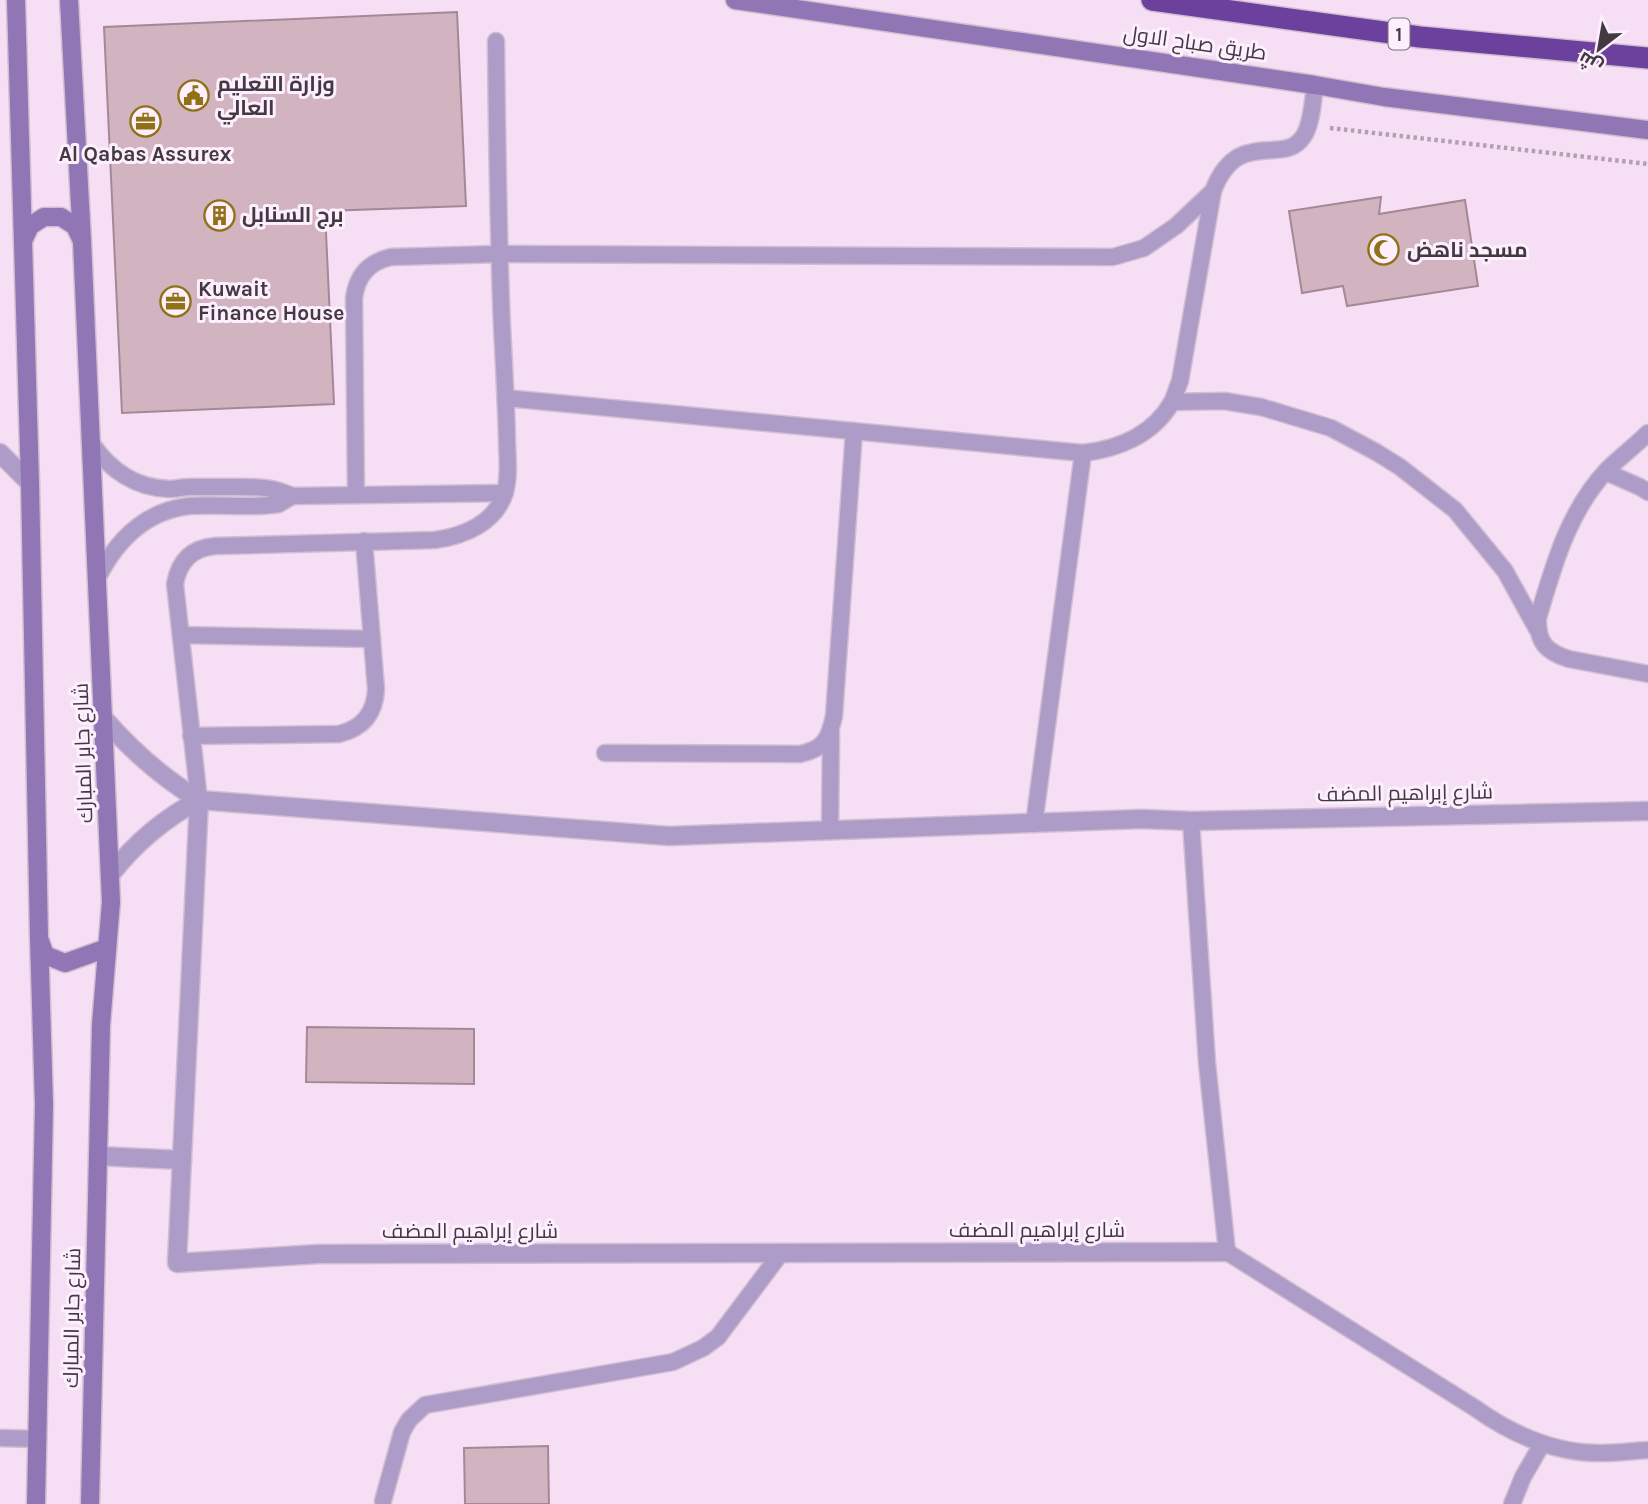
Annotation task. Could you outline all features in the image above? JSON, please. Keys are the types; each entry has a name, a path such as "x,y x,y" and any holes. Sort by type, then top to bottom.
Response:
{"highway":[{"name":"طريق صباح الاول","path":"1152,0 1420,37 1648,58"}],"main road":[{"name":"شارع جابر المبارك","path":"16,0 44,1105 36,1504"},
{"name":"شارع جابر المبارك","path":"69,0 92,444 111,902 101,1025 90,1504"},
{"name":"طريق صباح الاول","path":"735,0 1384,97 1648,130"},
{"path":"23,241 30,226 44,217 61,217 75,226 82,241"},
{"path":"38,937 45,955 65,963 107,948"}],"street":[{"path":"0,453 30,483"},
{"name":"شارع إبراهيم المضف","path":"104,720 158,772 199,800 669,836 1142,819 1191,821 1648,811"},
{"path":"110,875 124,856 149,832 199,800"},
{"name":"شارع إبراهيم المضف","path":"199,800 177,1263 318,1254 1227,1252"},
{"path":"98,1156 182,1160"}],"lane":[{"path":"199,800 175,584 181,564 195,550 215,545 453,538 471,532 485,521 505,493 508,474 499,254 496,41"},
{"path":"506,398 1083,453 1125,443 1160,419 1172,402 1180,381 1213,191 1219,177 1228,164 1241,155 1256,150 1291,148 1299,142 1308,126 1315,85"},
{"path":"356,495 354,298 359,279 372,264 391,257 499,254 1113,257 1144,247 1176,226 1213,191"},
{"path":"1172,402 1224,401 1261,407 1331,428 1384,457 1455,510 1505,570 1548,649 1569,659 1648,674"},
{"path":"830,831 831,731 854,431"},
{"path":"1537,629 1560,546 1571,523 1606,472 1648,433"},
{"path":"92,444 103,459 132,481 168,489 269,487 292,496 505,493"},
{"path":"1034,824 1083,453"},
{"path":"1606,472 1648,492"},
{"path":"98,577 119,543 134,529 169,510 189,506 271,505 279,504 292,496"},
{"path":"191,736 339,734 350,731 367,719 376,699 364,541"},
{"path":"181,635 372,639"},
{"path":"605,752 800,754 813,751 823,744 831,731"},
{"path":"1191,821 1207,1063 1227,1252 1518,1435 1542,1444 1583,1452 1648,1450"},
{"path":"383,1502 402,1432 409,1420 425,1405 673,1362 703,1348 718,1337 781,1253"},
{"path":"0,1438 38,1440"},
{"path":"1512,1504 1542,1444"}],"path":[{"path":"1308,126 1648,164"}],"building":[{"name":"برج السنابل","path":"457,12 466,206 325,211 334,404 122,413 104,27"},
{"name":"مسجد ناهض","path":"1381,197 1379,214 1465,200 1478,286 1347,306 1343,286 1302,293 1289,211"},
{"path":"307,1027 474,1029 474,1084 306,1082"},
{"path":"548,1446 549,1504 465,1504 464,1448"}],"place":[{"name":"وزارة التعليم العالي","path":"194,96"},
{"name":"Al Qabas Assurex","path":"145,122"},
{"name":"برج السنابل","path":"219,215"},
{"name":"مسجد ناهض","path":"1384,250"},
{"name":"Kuwait Finance House","path":"175,301"}]}
